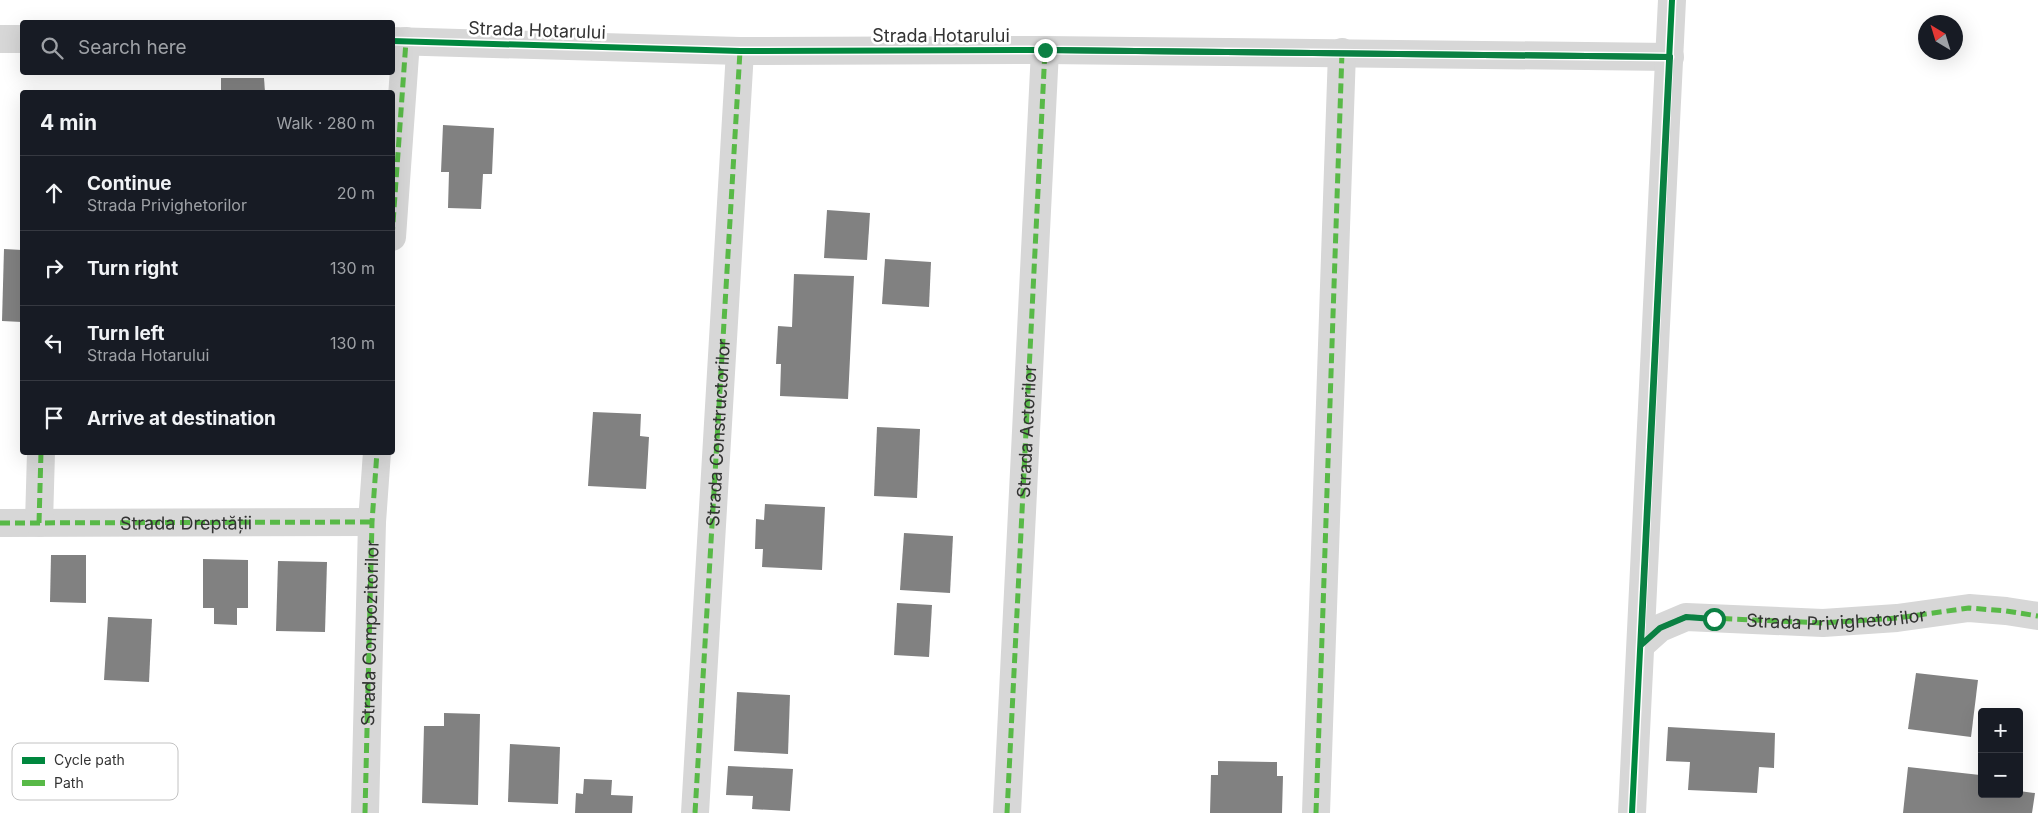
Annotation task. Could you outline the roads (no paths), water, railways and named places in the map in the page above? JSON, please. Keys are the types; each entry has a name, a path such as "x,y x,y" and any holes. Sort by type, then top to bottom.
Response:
{"street":[{"path":"1632,813 1672,0"},
{"path":"0,39 20,39"},
{"path":"395,164 400,41"},
{"name":"Strada Hotarului","path":"400,41 740,51 1045,50 1670,57"},
{"name":"Strada Actorilor","path":"1007,813 1045,50"},
{"name":"Strada Constructorilor","path":"695,813 740,51"},
{"path":"1316,813 1342,52"},
{"path":"39,522 41,455"},
{"name":"Strada Compozitorilor","path":"365,813 372,522 377,455"},
{"name":"Strada Dreptății","path":"0,522 372,522"},
{"name":"Strada Privighetorilor","path":"1641,645 1660,628 1686,617 1823,623 1897,618 1969,608 2006,610 2038,616"}]}
